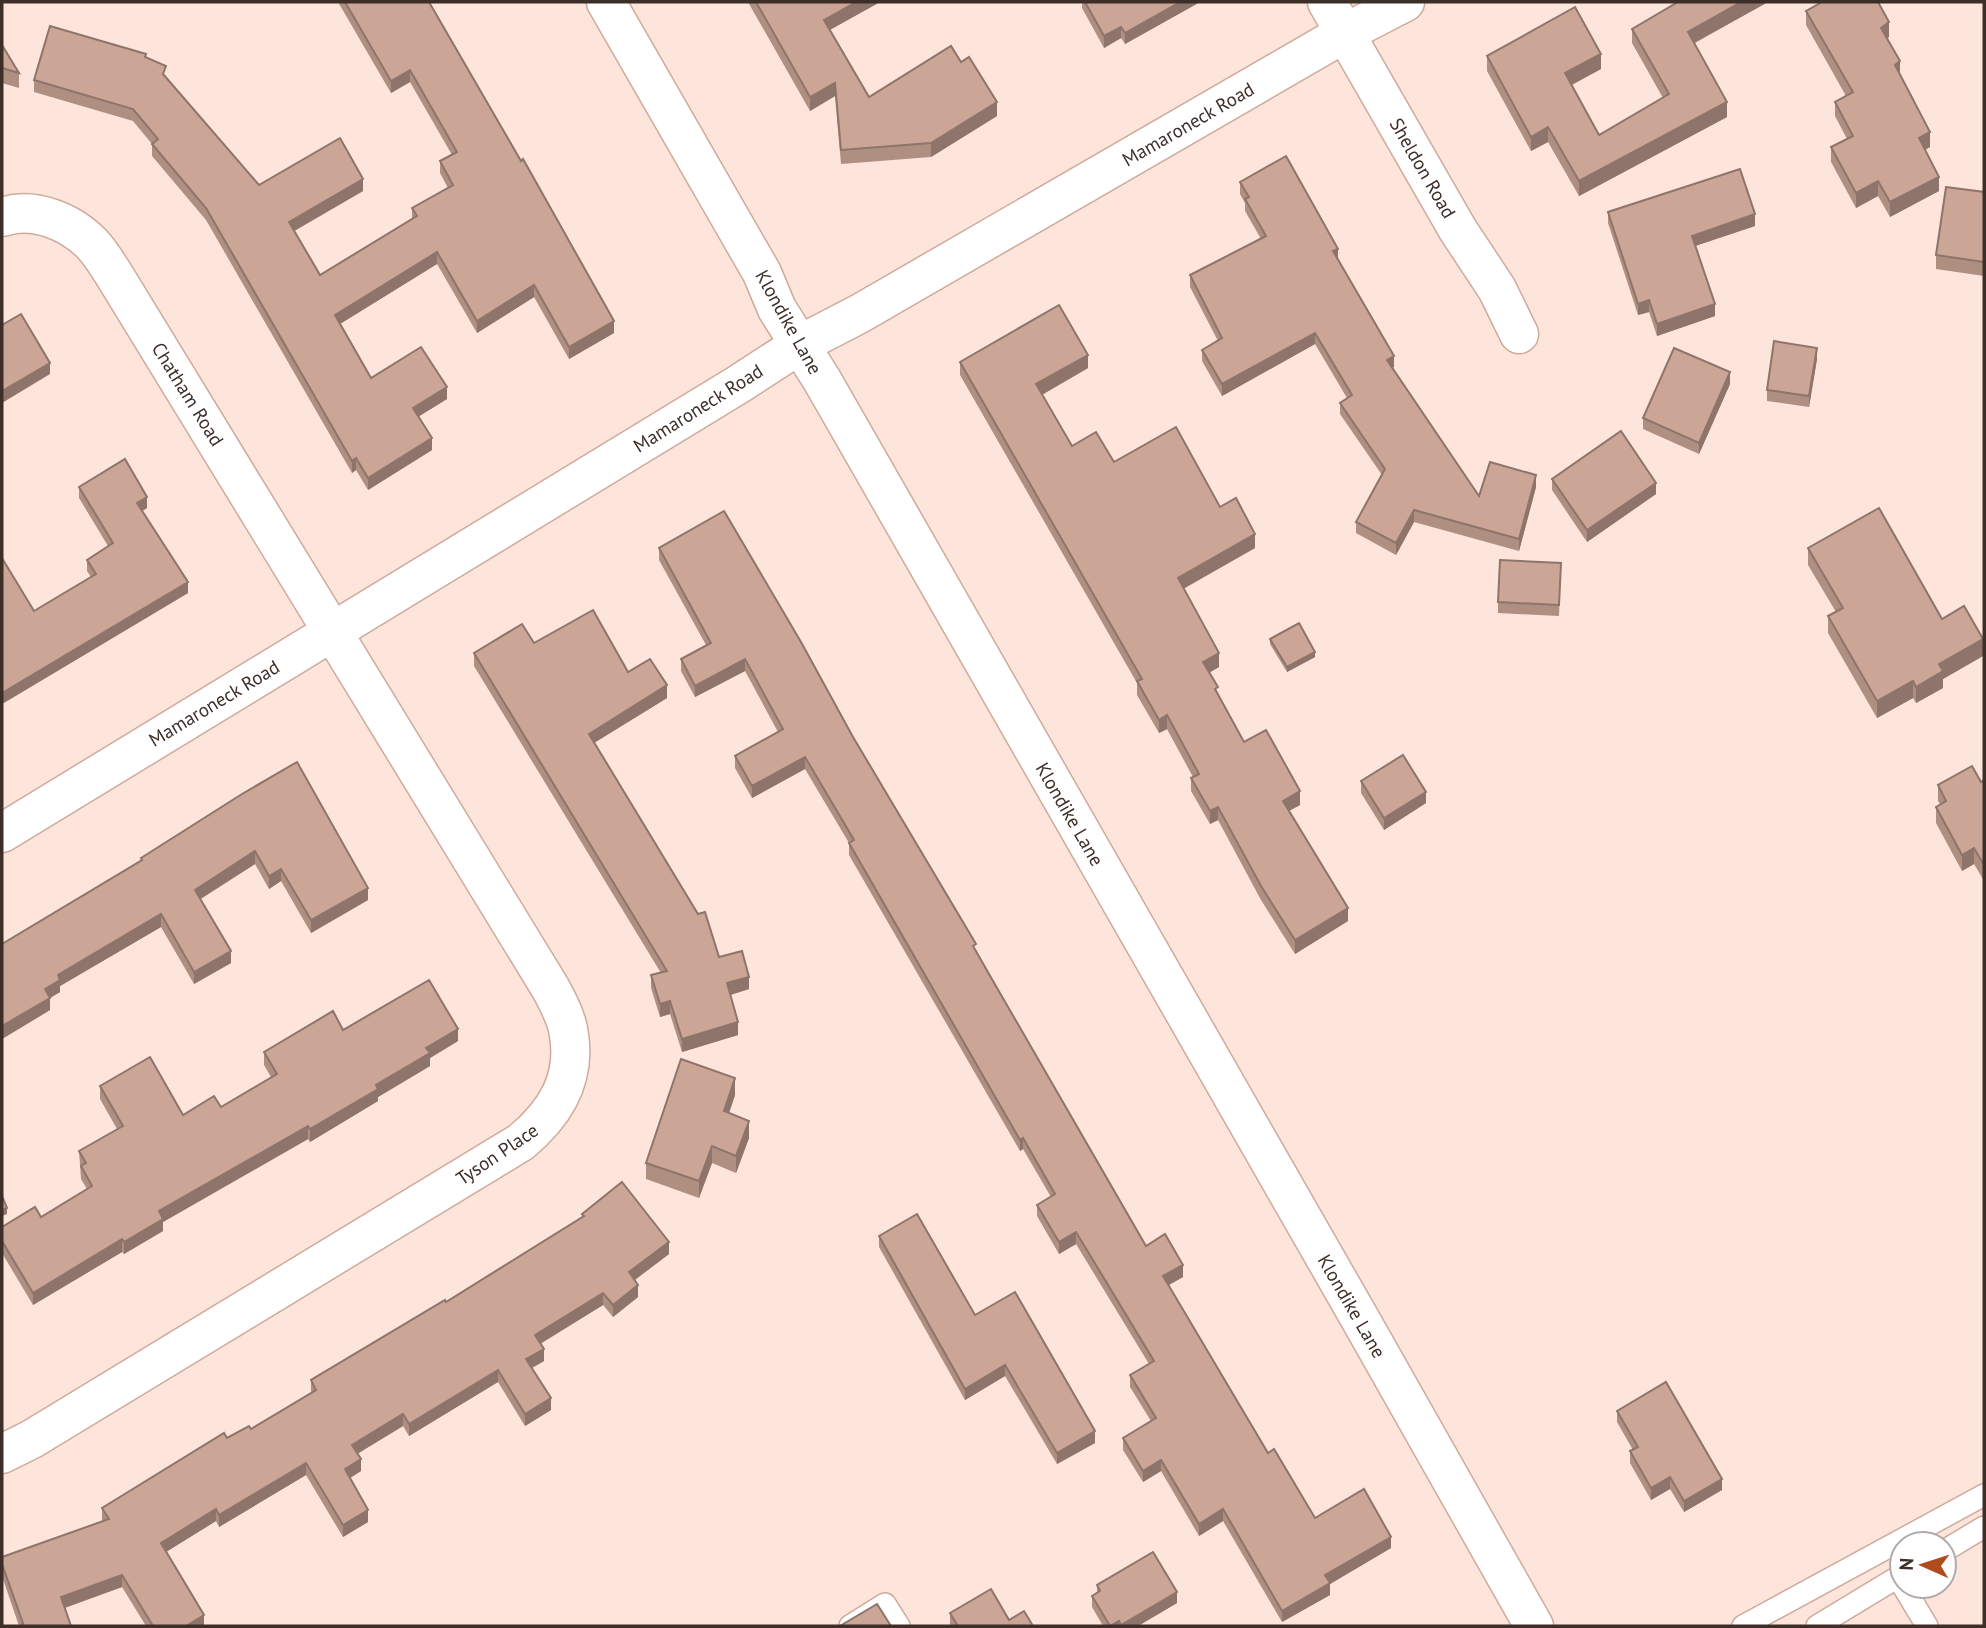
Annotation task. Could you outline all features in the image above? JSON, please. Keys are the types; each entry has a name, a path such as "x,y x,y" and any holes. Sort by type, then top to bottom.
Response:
{"street":[{"name":"Klondike Lane","path":"606,2 762,273 777,309 821,380 1339,1281 1534,1626"},
{"name":"Mamaroneck Road","path":"2,832 680,421 799,345 859,314 1336,17 1405,2"},
{"name":"Sheldon Road","path":"1336,17 1458,230 1497,289 1519,334"},
{"name":"Chatham Road","path":"2,217 10,214 39,214 66,224 94,246 333,630"},
{"name":"Tyson Place","path":"2,1454 32,1439 521,1142 543,1124 564,1089 571,1055 569,1031 551,989 333,630"}],"lane":[{"path":"1743,1626 1984,1495"},
{"path":"1958,1542 1984,1527"},
{"path":"1817,1626 1888,1587"},
{"path":"1912,1600 1927,1626"},
{"path":"850,1626 885,1604 899,1626"}],"building":[{"path":"345,2 429,2 521,161 523,159 614,321 569,347 534,285 477,321 437,252 335,315 371,378 421,347 447,387 413,408 432,438 368,478 356,458 352,461 206,208 152,144 158,139 133,109 34,80 50,26 146,54 145,57 166,66 163,74 259,185 340,138 363,179 289,222 320,275 417,216 412,208 453,185 440,161 457,152 410,70 391,81"},
{"path":"756,2 856,2 824,20 869,97 951,46 961,62 969,57 997,102 931,143 841,150 835,83 810,97"},
{"path":"1085,2 1180,2 1125,33 1121,27 1104,36"},
{"path":"1678,2 1741,2 1688,32 1727,102 1579,181 1548,127 1531,137 1487,56 1575,7 1601,54 1565,73 1599,135 1669,94 1632,29"},
{"path":"1822,2 1878,2 1889,22 1881,28 1900,61 1895,65 1930,132 1919,138 1939,177 1890,202 1878,181 1856,193 1831,147 1853,136 1835,102 1853,92 1806,11"},
{"path":"2,45 19,73 2,68"},
{"path":"1286,156 1338,249 1333,251 1394,356 1387,360 1479,496 1490,462 1536,475 1519,539 1414,510 1396,543 1356,522 1385,469 1340,403 1352,395 1315,333 1222,384 1202,350 1222,338 1190,275 1266,236 1245,199 1249,197 1240,182"},
{"path":"1740,169 1755,214 1692,236 1715,304 1657,324 1649,300 1638,304 1608,212"},
{"path":"1946,187 1984,192 1984,262 1936,255"},
{"path":"1059,305 1088,355 1036,384 1072,446 1096,432 1114,462 1176,427 1220,507 1236,498 1255,534 1178,578 1219,653 1203,662 1218,687 1215,689 1244,742 1266,730 1300,791 1283,801 1348,908 1295,940 1261,886 1218,807 1210,811 1191,778 1199,774 1167,715 1159,720 1137,681 1142,679 960,362"},
{"path":"21,314 50,363 2,391 2,325"},
{"path":"1774,341 1817,348 1809,396 1767,390"},
{"path":"1674,348 1730,372 1699,443 1643,418"},
{"path":"1621,431 1656,483 1587,530 1552,479"},
{"path":"125,459 147,497 137,503 188,582 2,693 2,558 34,611 96,574 87,560 113,543 79,487"},
{"path":"1879,508 1942,619 1964,606 1983,639 1939,664 1943,671 1916,687 1913,681 1877,701 1828,616 1843,608 1808,548"},
{"path":"724,511 853,737 976,944 973,946 1146,1246 1165,1234 1183,1265 1163,1276 1268,1453 1274,1449 1315,1518 1364,1489 1391,1537 1325,1575 1330,1583 1282,1611 1223,1509 1199,1524 1161,1460 1143,1471 1123,1438 1156,1418 1130,1375 1154,1361 1076,1232 1059,1242 1037,1205 1055,1194 1023,1138 1020,1140 849,843 854,840 805,757 752,786 735,756 783,729 745,659 695,686 681,659 711,643 659,548"},
{"path":"1500,560 1561,563 1559,605 1498,602"},
{"path":"593,610 628,672 650,659 667,685 589,734 698,914 705,912 719,957 742,951 749,977 727,983 738,1022 682,1039 670,1001 660,1004 651,975 667,971 474,653 522,624 534,643"},
{"path":"1299,623 1315,652 1287,667 1270,639"},
{"path":"1403,755 1426,792 1384,818 1361,781"},
{"path":"297,762 368,888 311,920 281,869 269,876 255,851 195,890 231,951 194,972 161,914 58,975 60,980 45,989 50,998 2,1026 2,944"},
{"path":"1972,766 1981,782 1984,780 1984,865 1974,848 1962,855 1936,807 1946,801 1938,785"},
{"path":"429,980 458,1029 426,1048 430,1053 376,1085 378,1089 310,1129 308,1126 159,1211 163,1219 124,1242 122,1239 33,1293 2,1241 2,1227 35,1207 41,1217 92,1186 81,1166 86,1163 79,1151 123,1126 100,1086 150,1057 183,1115 214,1096 221,1107 277,1074 264,1052 333,1011 343,1030"},
{"path":"681,1059 735,1078 724,1111 749,1121 736,1156 712,1146 699,1181 646,1163"},
{"path":"622,1182 669,1242 629,1272 638,1285 613,1305 603,1293 535,1335 544,1349 526,1359 551,1398 525,1414 498,1370 409,1424 403,1414 352,1445 361,1459 345,1469 368,1510 343,1525 306,1463 219,1515 216,1509 161,1543 204,1615 186,1626 153,1626 122,1575 61,1597 71,1626 24,1626 2,1564 2,1557 109,1519 102,1508 224,1433 227,1438 249,1426 251,1429 316,1390 311,1380 445,1300 446,1302 584,1216 582,1214"},
{"path":"2,1196 7,1208 2,1210"},
{"path":"917,1214 975,1315 1015,1292 1095,1431 1057,1453 1005,1365 965,1389 879,1236"},
{"path":"1666,1382 1722,1479 1684,1501 1670,1477 1651,1488 1630,1451 1638,1447 1617,1411"},
{"path":"1153,1552 1177,1592 1121,1625 1119,1621 1110,1626 1092,1596 1100,1591 1097,1585"},
{"path":"991,1589 1009,1620 1024,1611 1033,1626 958,1626 950,1613"},
{"path":"877,1604 891,1626 840,1626"}]}
